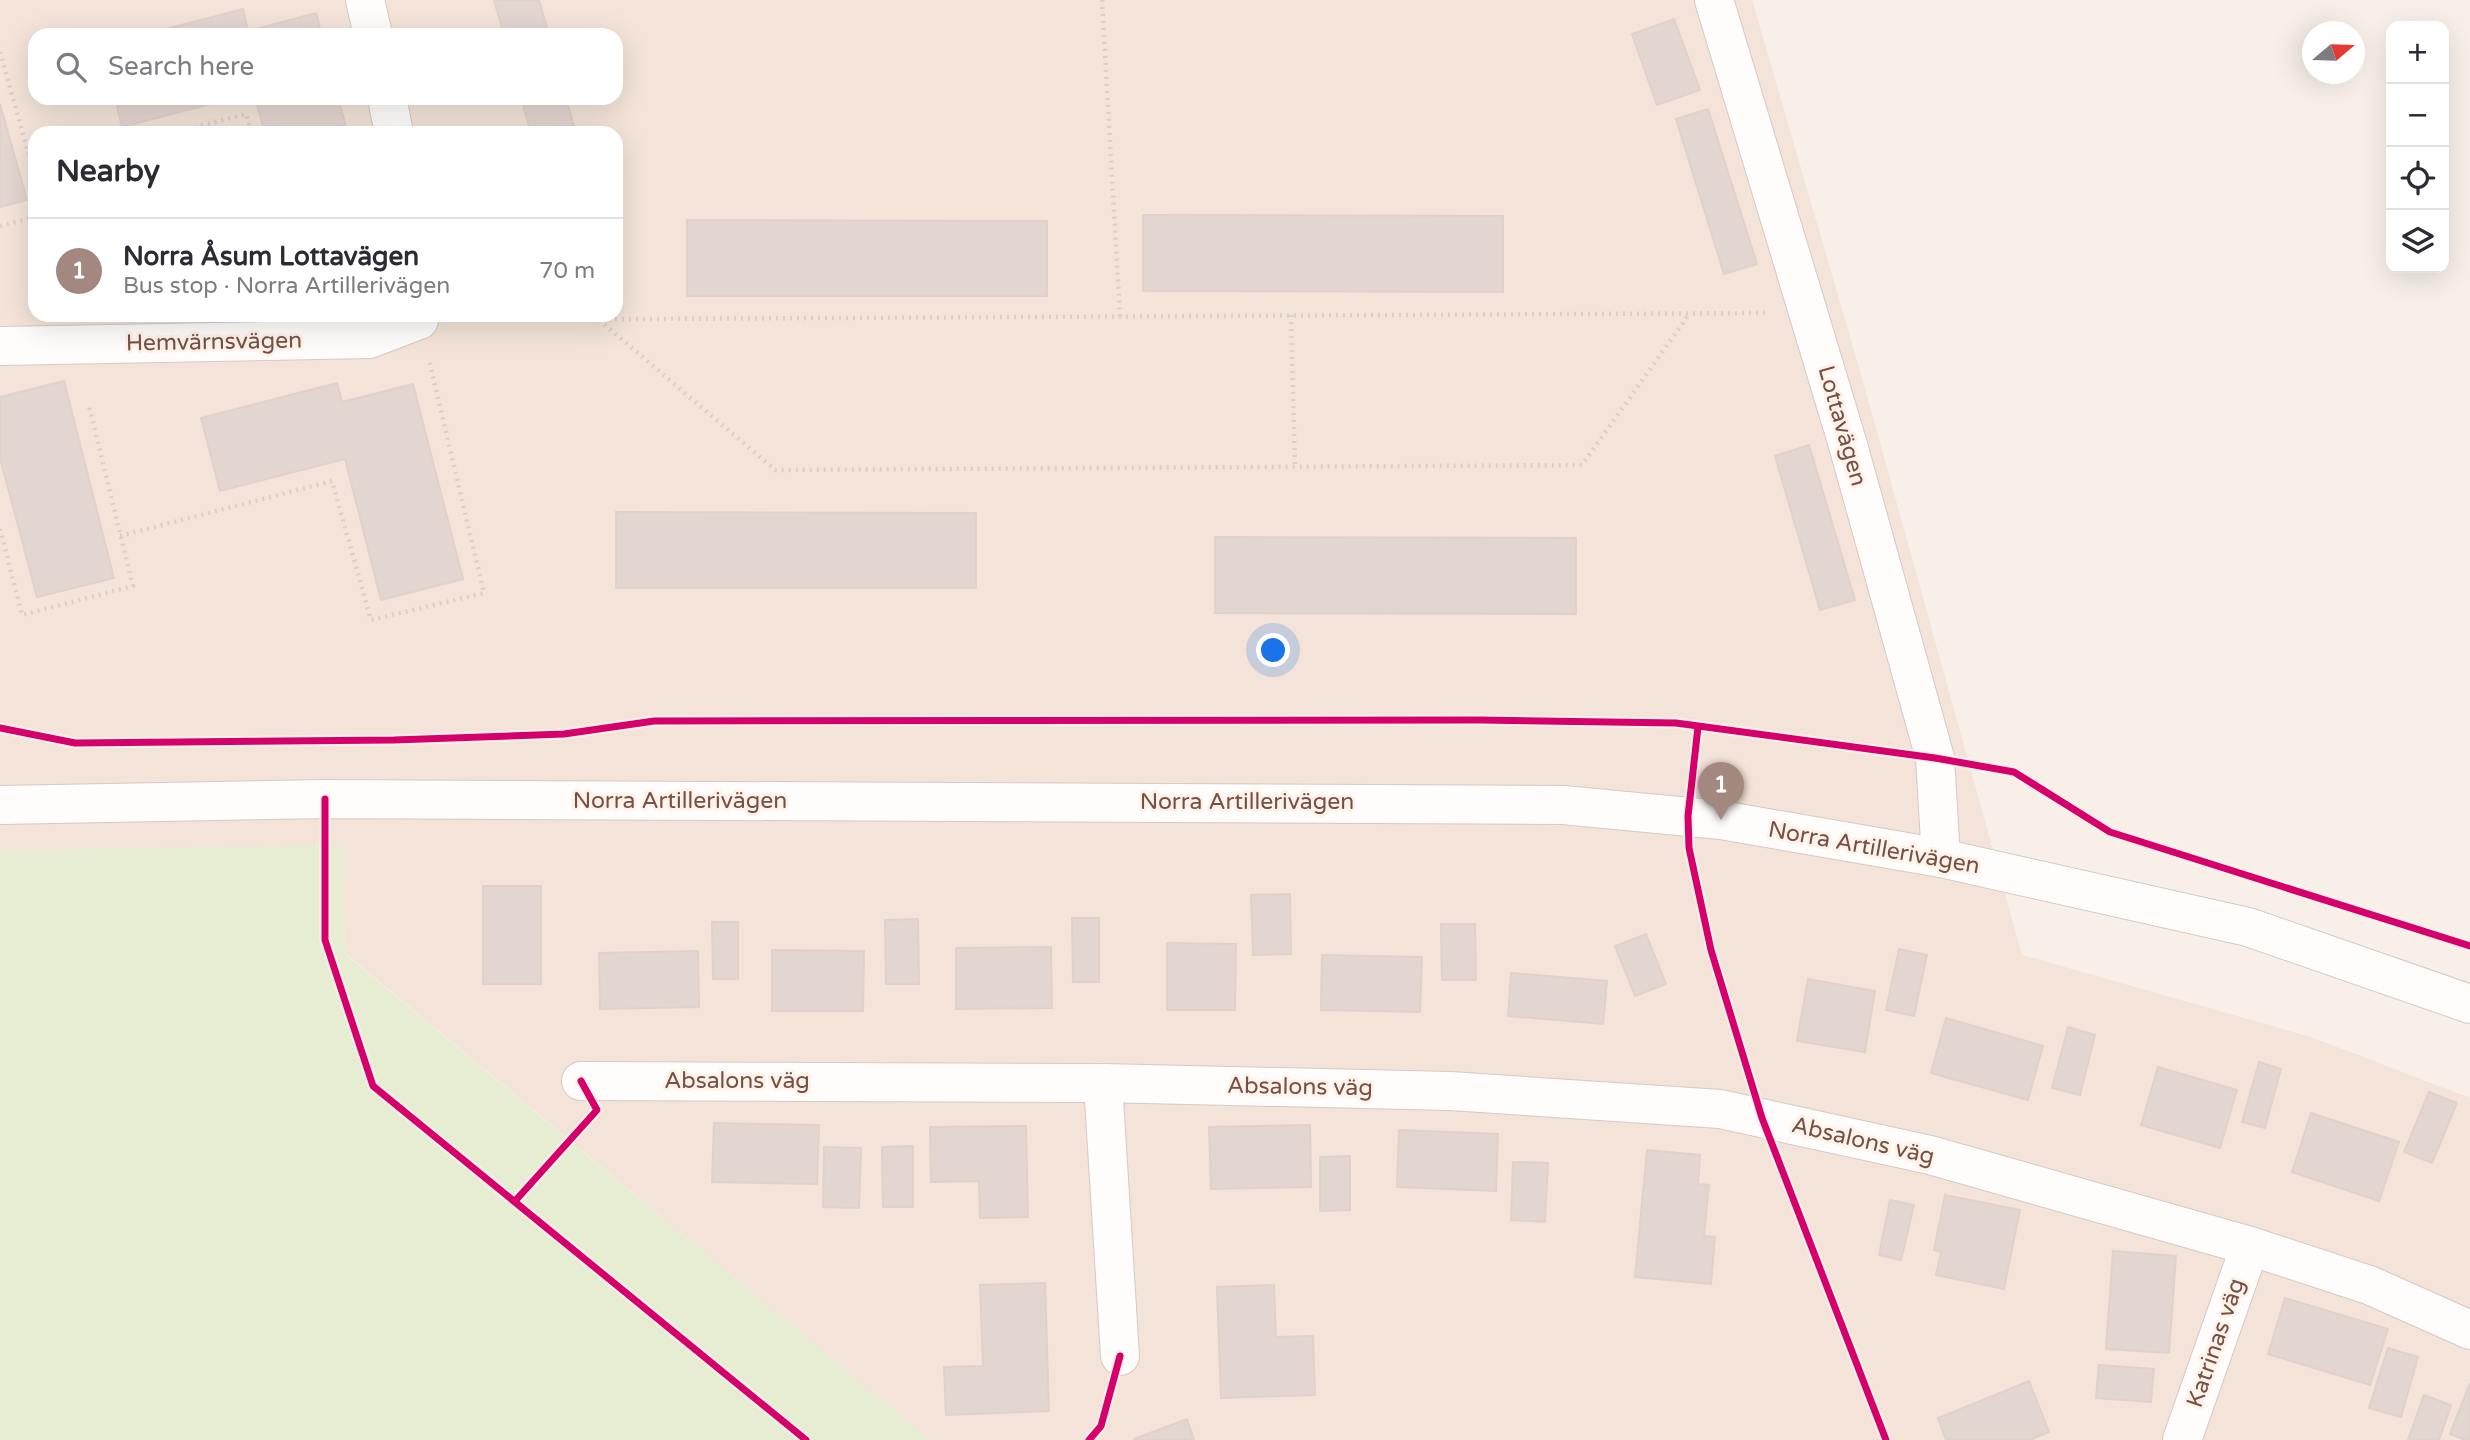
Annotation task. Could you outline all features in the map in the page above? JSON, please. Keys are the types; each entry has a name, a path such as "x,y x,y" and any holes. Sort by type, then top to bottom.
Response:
{"street":[{"path":"365,0 371,28"},
{"name":"Lottavägen","path":"1714,0 1808,313 1936,758 1941,858"},
{"path":"388,105 393,126"},
{"name":"Hemvärnsvägen","path":"0,346 369,339 410,322"},
{"name":"Norra Artillerivägen","path":"0,805 325,799 1355,801 1563,805 1721,820 1941,858 2248,927 2470,1004"},
{"name":"Absalons väg","path":"582,1081 1103,1083 1450,1091 1720,1109 1930,1155 2250,1246 2369,1285 2470,1330"},
{"path":"1103,1083 1120,1356"},
{"name":"Katrinas väg","path":"2182,1440 2250,1246"}],"path":[{"path":"1102,0 1121,317"},
{"path":"0,52 28,152"},
{"path":"201,126 246,114 250,126"},
{"path":"0,226 28,219"},
{"path":"602,322 775,470 1583,465 1689,313"},
{"path":"623,319 1808,313"},
{"path":"1291,315 1295,467"},
{"path":"120,536 332,481 371,620 484,593 421,322"},
{"path":"0,529 23,615 133,586 89,406"}],"shaded area":[{"path":"0,0 1752,0 1864,385 2022,955 2311,1037 2470,1098 2470,1440 930,1440 345,953 342,845 0,850"}],"green space":[{"path":"342,845 345,954 930,1440 0,1440 0,850"}],"building":[{"path":"494,0 539,0 547,28 502,28"},
{"path":"243,9 247,28 170,28"},
{"path":"316,13 320,28 259,28"},
{"path":"1674,19 1700,90 1657,105 1632,34"},
{"path":"0,104 27,200 0,207"},
{"path":"117,105 206,105 126,126 122,126"},
{"path":"257,105 340,105 346,126 263,126"},
{"path":"523,105 568,105 574,126 529,126"},
{"path":"1708,109 1757,264 1724,274 1676,119"},
{"path":"1143,215 1503,216 1503,292 1143,291"},
{"path":"687,220 1047,221 1047,296 687,296"},
{"path":"64,381 114,578 37,597 0,458 0,397"},
{"path":"337,383 342,402 413,384 463,579 381,600 345,459 220,491 201,418"},
{"path":"1809,445 1855,600 1820,610 1775,456"},
{"path":"616,512 976,513 976,588 616,588"},
{"path":"1215,537 1576,538 1576,614 1215,613"},
{"path":"483,886 541,886 541,984 483,984"},
{"path":"1290,894 1291,954 1253,955 1251,895"},
{"path":"1072,918 1099,918 1099,982 1073,982"},
{"path":"918,919 919,984 886,984 885,920"},
{"path":"712,922 738,922 738,979 713,979"},
{"path":"1441,924 1475,924 1476,980 1442,980"},
{"path":"1646,934 1666,984 1635,996 1615,946"},
{"path":"1167,943 1236,944 1235,1010 1167,1010"},
{"path":"1051,947 1052,1008 956,1009 956,948"},
{"path":"1899,949 1927,955 1914,1016 1886,1010"},
{"path":"772,950 864,951 863,1011 772,1011"},
{"path":"698,951 699,1007 600,1009 599,953"},
{"path":"1322,955 1422,957 1420,1012 1321,1010"},
{"path":"1511,973 1607,981 1603,1024 1508,1016"},
{"path":"1808,979 1875,991 1865,1052 1797,1041"},
{"path":"1946,1018 2043,1046 2028,1100 1931,1073"},
{"path":"2068,1027 2095,1035 2080,1095 2052,1088"},
{"path":"2259,1062 2281,1069 2265,1128 2242,1122"},
{"path":"2158,1067 2237,1090 2220,1148 2141,1125"},
{"path":"2429,1092 2457,1103 2432,1163 2404,1152"},
{"path":"2311,1113 2399,1142 2379,1201 2292,1172"},
{"path":"714,1123 819,1125 817,1184 712,1182"},
{"path":"1310,1125 1311,1187 1211,1189 1209,1127"},
{"path":"1026,1126 1028,1217 980,1218 979,1181 931,1182 930,1127"},
{"path":"1399,1130 1498,1134 1496,1191 1397,1187"},
{"path":"913,1146 913,1207 883,1207 882,1147"},
{"path":"824,1147 861,1148 859,1208 823,1207"},
{"path":"1647,1150 1700,1155 1698,1184 1709,1185 1704,1236 1715,1237 1711,1284 1635,1277"},
{"path":"1350,1156 1350,1210 1320,1211 1320,1157"},
{"path":"1513,1162 1548,1163 1545,1222 1511,1220"},
{"path":"1945,1195 2020,1210 2004,1289 1936,1275 1941,1252 1934,1250"},
{"path":"1890,1200 1914,1205 1901,1260 1879,1255"},
{"path":"2113,1251 2176,1256 2169,1353 2106,1349"},
{"path":"1045,1283 1049,1411 946,1415 944,1367 983,1366 980,1285"},
{"path":"1274,1285 1276,1337 1313,1336 1315,1395 1221,1398 1217,1287"},
{"path":"2285,1298 2388,1329 2370,1385 2268,1354"},
{"path":"2388,1348 2418,1357 2401,1417 2369,1408"},
{"path":"2099,1365 2154,1369 2151,1402 2096,1398"},
{"path":"2029,1381 2049,1432 2030,1440 1946,1440 1938,1418"},
{"path":"2470,1383 2470,1440 2465,1440 2450,1434"},
{"path":"2424,1395 2451,1405 2439,1440 2408,1440"},
{"path":"1187,1419 1194,1440 1134,1440 1134,1439"}],"cycle path":[{"path":"0,728 75,743 394,740 564,734 654,721 1481,720 1676,723 1935,758 2014,772 2110,832 2470,946"},
{"path":"1698,727 1688,816 1689,848 1711,950 1762,1118 1886,1440"},
{"path":"325,799 325,940 373,1086 806,1440"},
{"path":"516,1200 597,1110 581,1081"},
{"path":"1089,1440 1101,1426 1120,1356"}],"place":[{"name":"Norra Åsum Lottavägen","path":"1721,820"}]}
